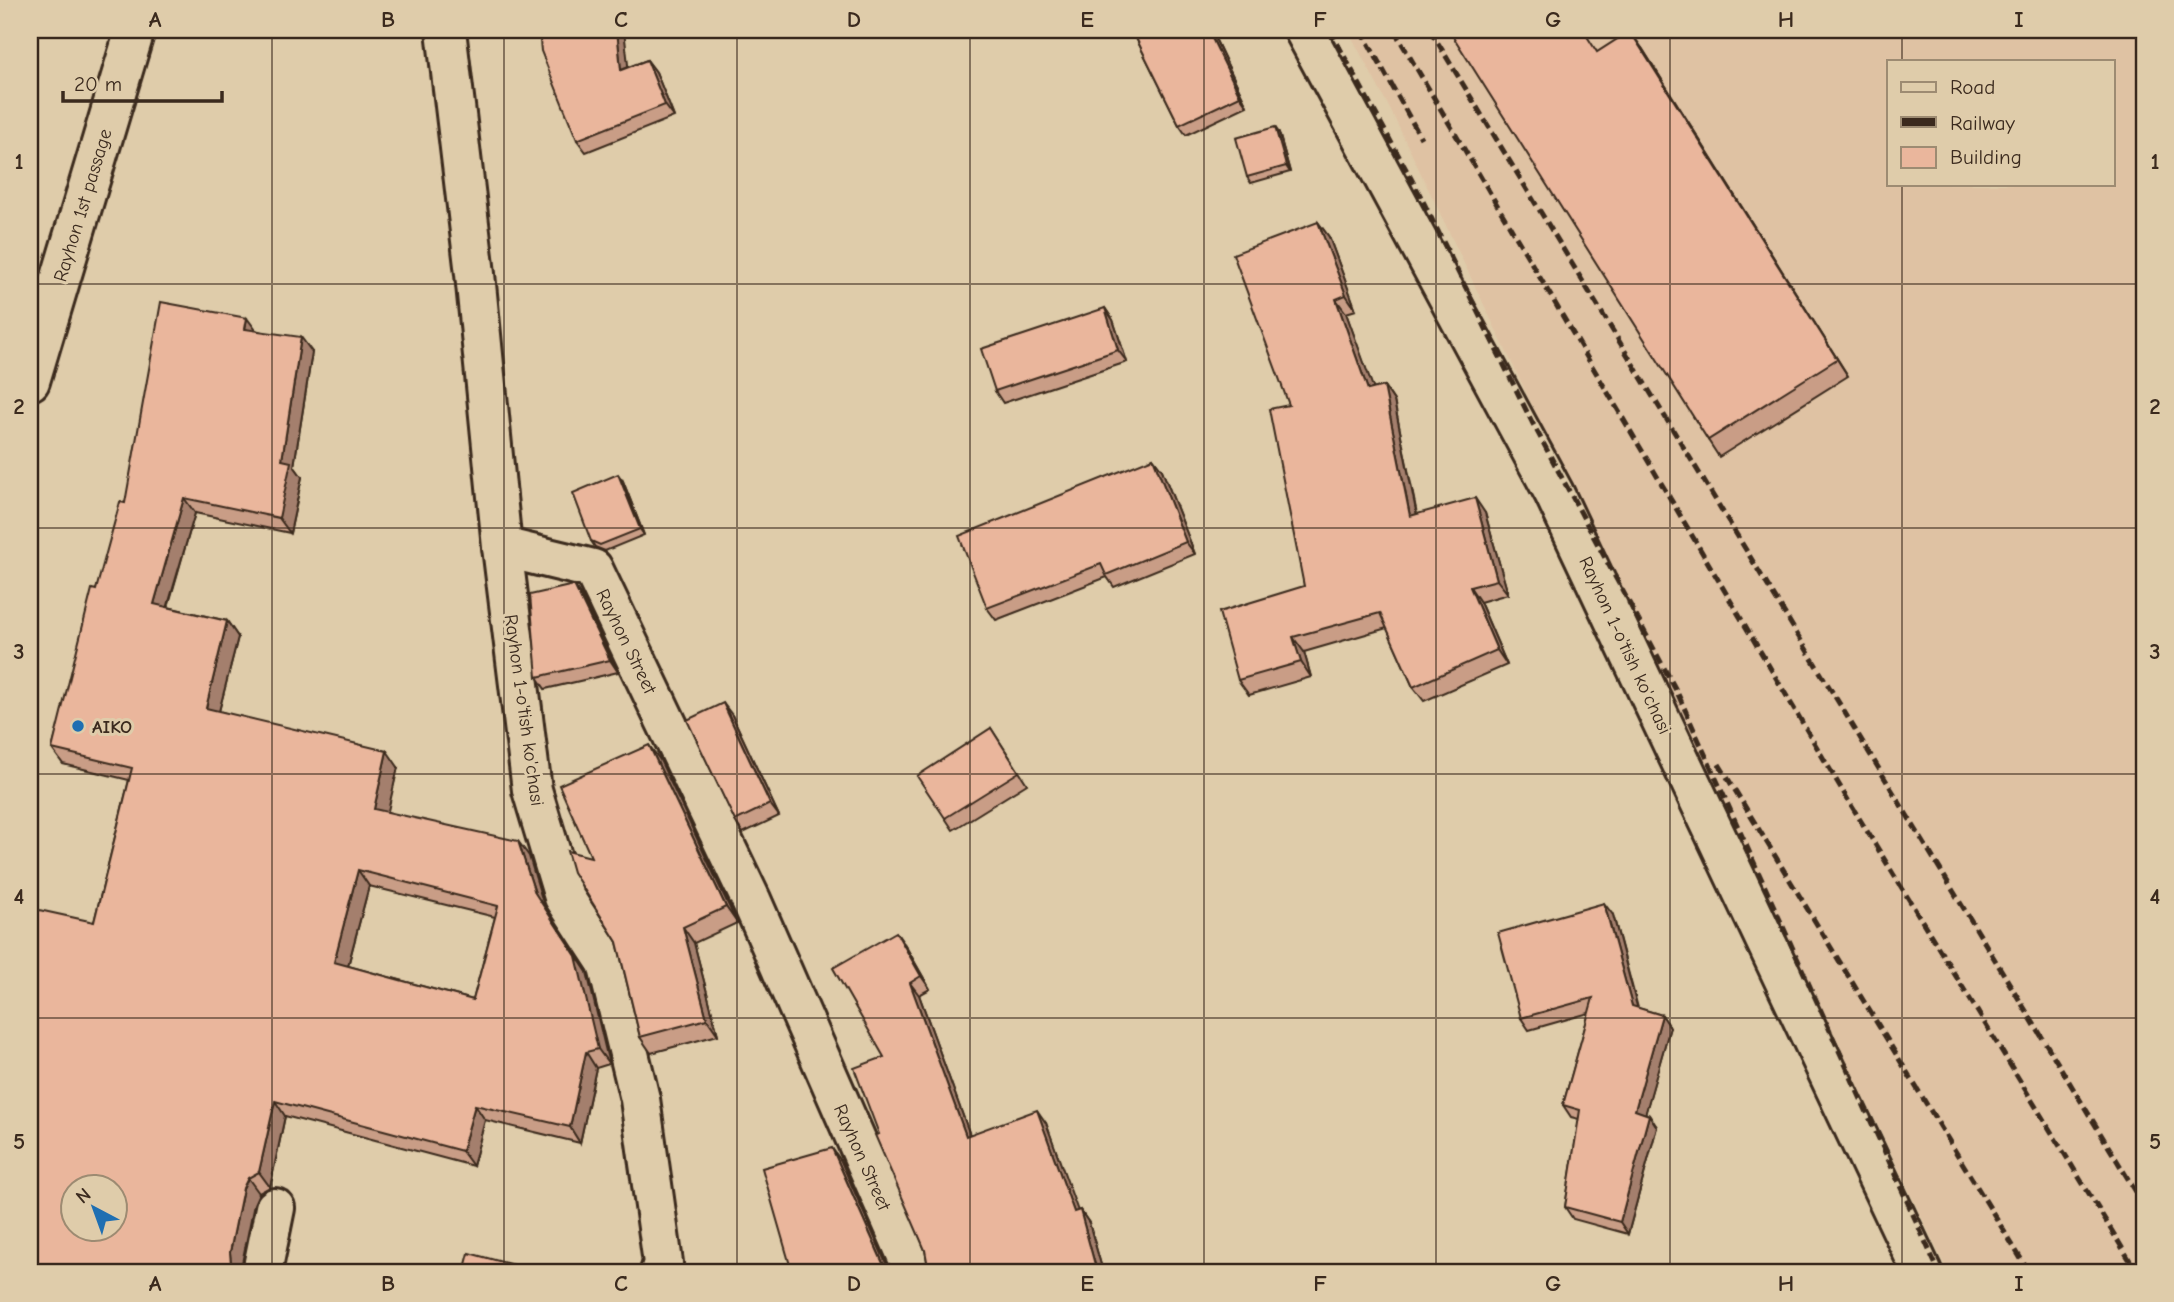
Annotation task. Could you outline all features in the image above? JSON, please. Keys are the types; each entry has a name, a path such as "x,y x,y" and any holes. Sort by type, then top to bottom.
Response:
{"street":[{"name":"Rayhon 1st passage","path":"30,381 135,30"},
{"path":"446,30 475,274 502,547"},
{"name":"Rayhon 1-o'tish ko'chasi","path":"1304,30 1554,493 1922,1272"},
{"name":"Rayhon 1-o'tish ko'chasi","path":"502,547 532,790 564,897 607,963 640,1099 663,1263 660,1272"},
{"name":"Rayhon Street","path":"502,547 593,569 752,902 914,1272"},
{"path":"262,1272 275,1208"}],"shaded area":[{"path":"1348,30 2144,30 2144,1272 1948,1272 1391,111"}],"building":[{"path":"539,30 617,30 621,70 647,60 665,105 577,140 541,51"},
{"path":"1132,30 1208,30 1240,96 1179,125"},
{"path":"1449,30 1583,30 1597,52 1630,31 1837,359 1708,440"},
{"path":"1275,127 1286,166 1247,177 1236,138"},
{"path":"1318,222 1346,295 1336,299 1368,390 1384,386 1410,516 1475,498 1497,580 1470,587 1497,650 1413,687 1380,613 1293,637 1301,662 1238,680 1219,612 1304,586 1269,409 1289,405 1233,254"},
{"path":"161,302 247,318 245,329 301,337 282,460 291,462 279,518 184,498 154,604 227,621 206,708 387,751 374,809 518,841 535,893 576,956 598,1049 586,1052 570,1127 475,1105 462,1151 275,1101 259,1172 248,1178 243,1188 230,1252 231,1264 236,1272 30,1272 30,908 94,922 132,768 52,749 92,589 96,590 120,502 125,503","holes":["358,870 498,906 473,1000 334,962"]},
{"path":"1105,308 1118,350 995,391 981,349"},
{"path":"1153,458 1186,542 1106,575 1101,564 987,608 959,536"},
{"path":"618,474 640,529 600,545 591,541 573,493"},
{"path":"574,585 610,660 537,677 530,595"},
{"path":"723,703 770,804 735,821 687,720"},
{"path":"991,728 1019,772 945,818 917,776"},
{"path":"649,745 726,907 683,927 707,1019 640,1037 617,942 573,872 567,851 591,857 559,785"},
{"path":"1604,903 1632,1006 1662,1015 1635,1110 1649,1115 1620,1222 1565,1207 1580,1110 1563,1105 1593,998 1521,1018 1498,933"},
{"path":"896,932 921,976 910,983 966,1136 1037,1110 1074,1212 1080,1210 1097,1272 922,1272 927,1261 925,1250 875,1135 879,1134 854,1068 884,1057 833,968"},
{"path":"832,1148 889,1272 792,1272 762,1168"},
{"path":"469,1253 532,1270 532,1272 464,1272"}],"railway":[{"path":"1330,30 1419,193 1532,422 1677,692 1939,1272"},
{"path":"1361,30 1421,138"},
{"path":"1394,30 1848,800 2137,1272"},
{"path":"1430,30 2144,1205"},
{"path":"1719,764 2029,1272"}],"place":[{"name":"AIKO","path":"78,726"}]}
